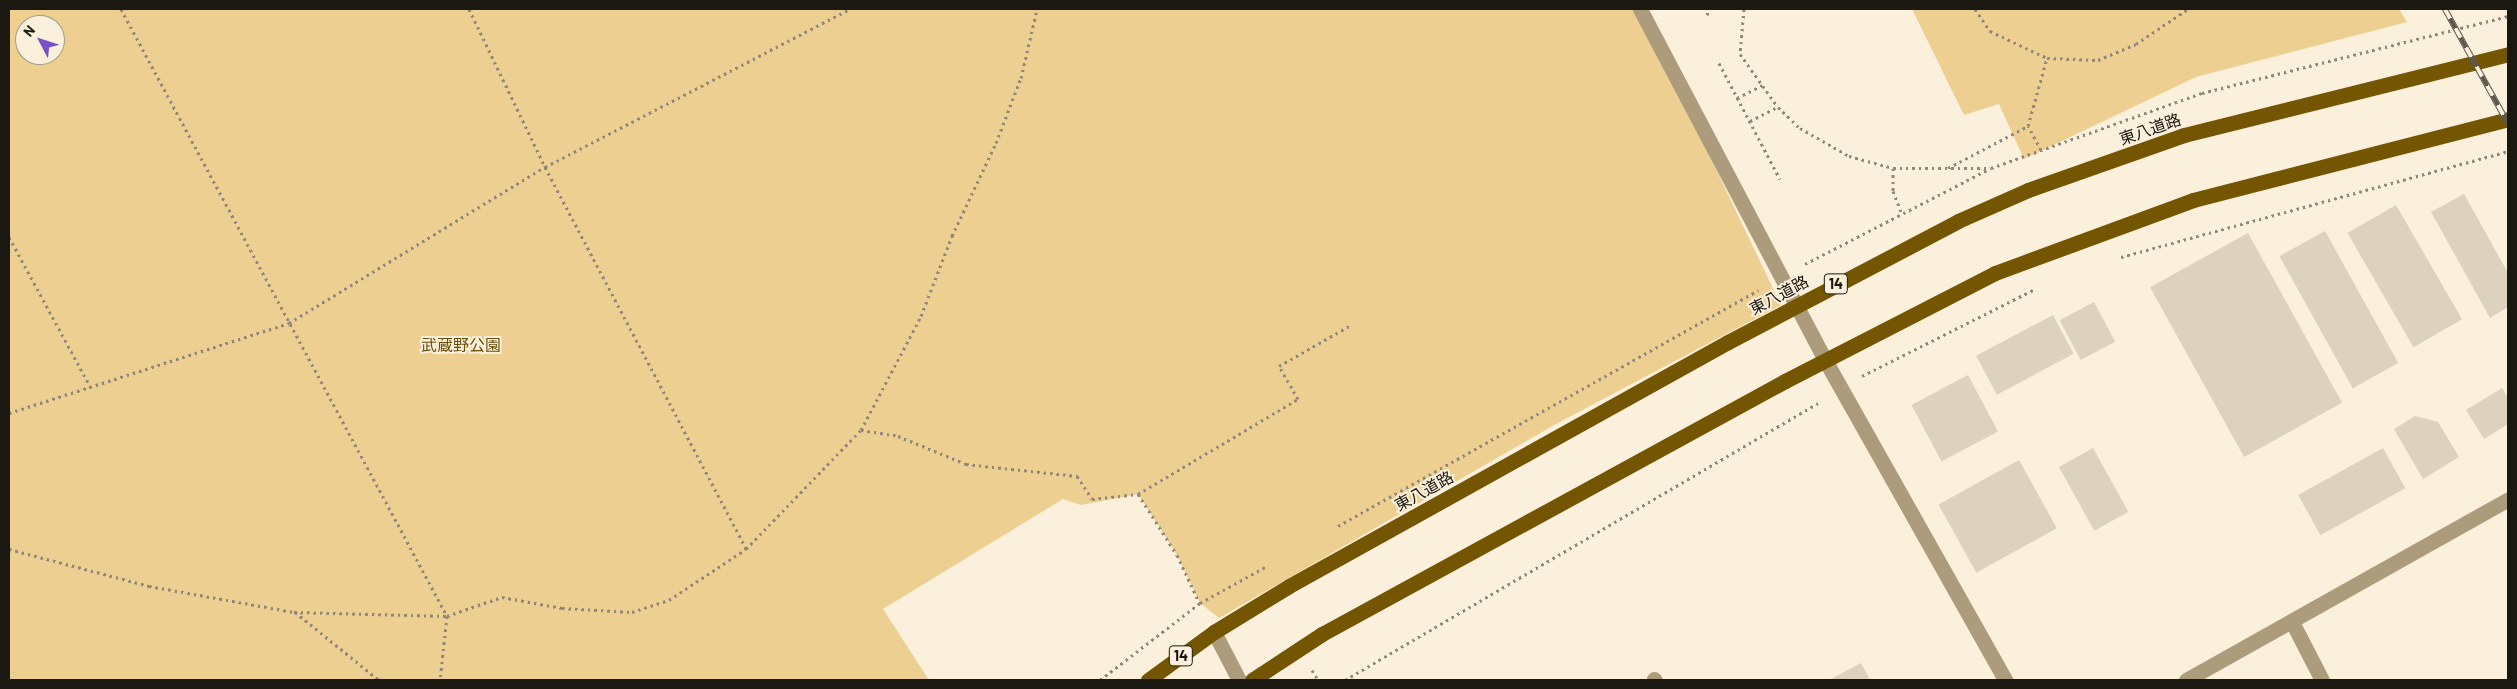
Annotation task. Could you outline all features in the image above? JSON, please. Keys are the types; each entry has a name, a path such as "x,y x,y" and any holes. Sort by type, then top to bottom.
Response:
{"main road":[{"name":"東八道路","path":"1148,680 1214,632 1797,305 1958,221 2028,190 2166,141 2508,54"},
{"path":"1252,680 1322,634 1825,360 1995,273 2193,200 2508,119"}],"street":[{"path":"1640,9 1825,360 2005,680"},
{"path":"2186,680 2508,499"},
{"path":"2292,622 2322,680"},
{"path":"1214,632 1240,680"}],"path":[{"path":"121,9 447,616 440,680"},
{"path":"124,15 127,9"},
{"path":"469,9 545,167 746,549"},
{"path":"9,413 289,323 545,167 850,9"},
{"path":"9,549 149,586 294,612 447,616 502,597 562,608 632,612 669,600 746,549 861,430 922,316 952,236 996,143 1021,78 1037,9"},
{"path":"1707,15 1710,9"},
{"path":"1744,9 1739,28 1740,54 1778,107 1800,128 1849,156 1893,168 1991,168"},
{"path":"1976,9 1990,30 2047,58 2098,60 2136,44 2188,9"},
{"path":"2202,93 2508,16"},
{"path":"2041,150 2028,126 2047,58"},
{"path":"1719,63 1780,178"},
{"path":"1738,98 1763,85"},
{"path":"1749,121 1778,107"},
{"path":"1947,168 2028,126"},
{"path":"2113,260 2508,151"},
{"path":"1893,168 1893,191 1901,212"},
{"path":"9,236 91,388"},
{"path":"1863,376 2040,286"},
{"path":"861,430 898,436 966,464 1077,476 1092,498 1138,494 1298,399 1279,366 1351,325"},
{"path":"1345,680 1822,401"},
{"path":"1138,494 1177,555 1214,632"},
{"path":"294,612 379,680"}],"green space":[{"name":"武蔵野公園","path":"9,9 1639,9 1781,305 1556,424 1219,618 1200,603 1177,555 1138,494 1081,505 1063,499 883,609 929,680 9,680"},
{"path":"1912,9 2399,9 2407,22 2196,77 2024,159 1999,104 1964,115"}],"building":[{"path":"2464,194 2508,273 2508,307 2490,318 2431,212"},
{"path":"2396,205 2462,319 2414,347 2348,233"},
{"path":"2325,231 2398,363 2353,388 2280,256"},
{"path":"2248,233 2342,403 2244,457 2150,287"},
{"path":"2094,302 2115,342 2081,360 2060,320"},
{"path":"2053,315 2074,354 1997,395 1976,356"},
{"path":"1968,375 1998,432 1942,462 1911,405"},
{"path":"2502,388 2508,398 2508,424 2484,439 2466,410"},
{"path":"2415,416 2438,422 2459,457 2423,479 2394,429"},
{"path":"2093,448 2128,512 2094,531 2059,467"},
{"path":"2383,448 2405,488 2320,535 2298,495"},
{"path":"2019,460 2057,528 1976,573 1939,505"},
{"path":"1861,663 1870,680 1829,680"}],"railway":[{"path":"2445,9 2508,123"}]}
